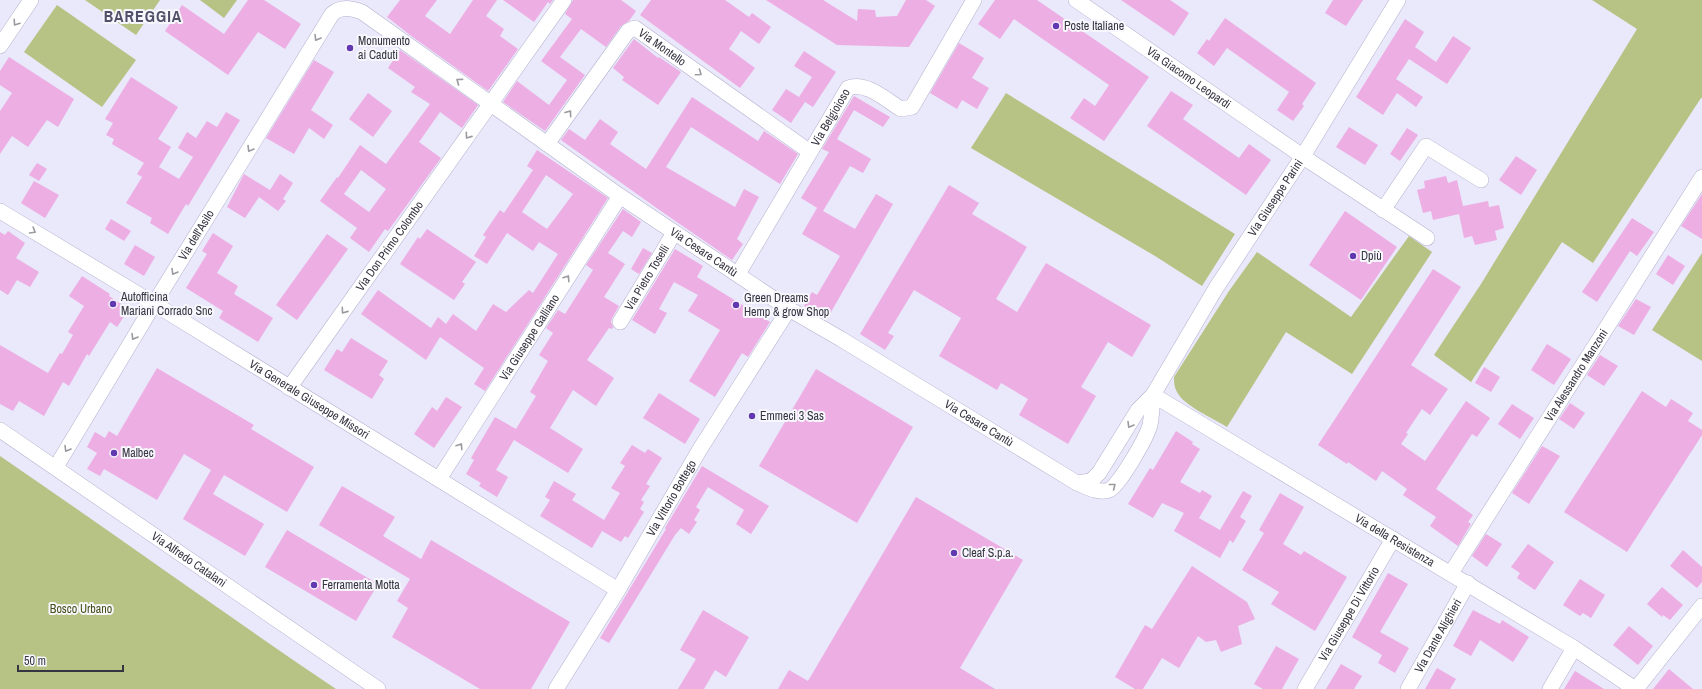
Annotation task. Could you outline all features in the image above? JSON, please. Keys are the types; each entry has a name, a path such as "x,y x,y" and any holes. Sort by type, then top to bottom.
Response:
{"street":[{"path":"0,46 31,0"},
{"name":"Via Don Primo Colombo","path":"289,388 564,0"},
{"name":"Via Belgioioso","path":"738,274 848,88 855,85 863,87 901,109 912,108 974,0"},
{"name":"Via Giacomo Leopardi","path":"1076,0 1303,156 1427,238"},
{"name":"Via Giuseppe Parini","path":"1077,483 1090,481 1099,473 1138,410 1153,394 1216,288 1303,156 1398,0"},
{"name":"Via Cesare Cantù","path":"341,8 349,8 362,12 620,196 789,309 848,343 1077,483"},
{"name":"Via dell'Asilo","path":"56,467 332,14 341,8"},
{"name":"Via Montello","path":"547,144 628,31 635,28 810,152"},
{"path":"1383,210 1426,146 1482,180"},
{"name":"Via Alessandro Manzoni","path":"1451,573 1702,177"},
{"name":"Via Giuseppe Galliano","path":"439,479 620,196"},
{"name":"Via Generale Giuseppe Missori","path":"0,210 618,590"},
{"name":"Via Pietro Toselli","path":"620,322 674,233"},
{"name":"Via Vittorio Bottego","path":"556,689 618,590 700,449 789,309"},
{"name":"Via Giuseppe Parini","path":"1077,483 1098,492 1110,490 1118,483 1141,446 1150,426 1153,394"},
{"name":"Via della Resistenza","path":"1153,394 1468,583 1574,648 1635,689"},
{"name":"Via Alfredo Catalani","path":"0,430 378,689"},
{"name":"Via Giuseppe Di Vittorio","path":"1305,689 1393,539"},
{"name":"Via Dante Alighieri","path":"1408,689 1468,583"},
{"path":"1635,689 1702,606"},
{"path":"1550,689 1574,648"}],"green space":[{"path":"85,0 160,0 136,35"},
{"path":"200,0 237,0 224,18"},
{"path":"1592,0 1702,0 1702,98 1593,263 1562,242 1471,382 1434,355 1481,284 1637,29"},
{"path":"57,5 136,60 102,107 24,52"},
{"path":"1006,93 1235,234 1202,286 1155,256 971,148"},
{"path":"1409,236 1432,252 1352,374 1286,332 1227,427 1192,407 1177,392 1174,377 1229,291 1257,252 1351,317"},
{"path":"1702,253 1702,361 1652,330"},
{"name":"Bosco Urbano","path":"0,456 252,631 336,689 0,689"}],"building":[{"path":"248,0 264,0 301,24 285,49 258,32 228,75 165,31 182,5 224,34"},
{"path":"400,0 437,0 425,16 450,34 473,0 497,0 486,16 504,29 500,36 518,49 488,91 387,17"},
{"path":"503,0 553,0 550,4 548,2 534,22"},
{"path":"573,0 621,0 636,11 629,21 621,26 606,47 581,29 560,57 585,75 545,131 503,102 517,81 549,105 567,80 541,61 572,19 565,14"},
{"path":"651,0 725,0 749,17 752,13 771,27 759,44 741,31 729,49 755,68 740,88 640,15"},
{"path":"766,0 823,0 857,21 858,9 875,10 876,17 897,16 906,0 926,0 935,6 909,47 837,45"},
{"path":"995,0 1037,0 1149,77 1104,141 1070,118 1084,98 1095,106 1109,85 1014,19 1000,39 978,24"},
{"path":"1121,0 1170,0 1189,13 1174,36"},
{"path":"1333,0 1363,0 1346,26 1325,13"},
{"path":"1225,18 1316,83 1302,104 1304,106 1293,121 1277,110 1289,92 1227,48 1214,66 1197,53 1207,39 1209,41"},
{"path":"1405,19 1424,32 1415,47 1436,62 1453,36 1471,48 1447,84 1409,59 1396,79 1423,97 1416,107 1397,93 1383,115 1356,97"},
{"path":"634,39 658,58 659,57 681,72 658,105 622,80 624,77 613,68"},
{"path":"959,43 984,58 972,78 989,88 977,109 962,100 957,109 930,93"},
{"path":"400,50 478,105 462,128 440,112 419,142 441,158 388,231 385,229 369,252 350,238 357,228 320,201 337,177 338,178 360,145 386,164 430,104 411,92 415,87 388,68","holes":["361,170 386,189 369,212 344,194"]},
{"path":"804,51 836,72 813,107 805,102 791,123 772,110 786,89 799,97 812,77 794,66"},
{"path":"9,57 74,99 58,127 47,120 28,147 12,136 0,154 0,111 12,93 0,85 0,71"},
{"path":"314,60 334,72 311,110 333,125 324,139 309,128 294,154 266,138"},
{"path":"131,77 178,107 158,139 171,147 159,167 179,179 193,157 178,148 187,132 196,138 207,121 217,127 226,112 240,120 188,206 186,204 168,234 150,223 152,218 126,203 142,177 137,174 144,163 112,144 114,139 106,135 113,123 105,119"},
{"path":"1171,91 1193,105 1183,119 1239,158 1249,144 1271,160 1246,195 1147,126"},
{"path":"368,93 392,111 373,137 349,119"},
{"path":"854,96 890,117 883,127 854,110 837,139 871,159 863,173 850,166 823,211 855,229 876,194 893,204 827,319 804,306 812,292 817,295 840,256 802,234 817,208 819,209 801,198 829,152 822,149"},
{"path":"692,97 758,141 764,131 798,154 780,184 691,127 666,167 735,207 744,189 759,197 737,239 743,244 732,260 561,140 569,129 585,140 600,119 618,132 610,144 646,169"},
{"path":"1349,127 1378,145 1365,165 1336,147"},
{"path":"1407,128 1418,135 1400,161 1390,154"},
{"path":"537,150 608,198 485,391 474,384 484,368 440,337 426,360 361,314 378,290 431,328 438,317 446,324 453,314 476,331 493,304 506,312 529,290 533,293 558,254 539,242 533,251 507,233 487,264 474,256 486,237 483,235 500,210 504,213 533,170 527,166","holes":["546,175 573,194 547,229 522,212"]},
{"path":"1516,156 1537,170 1521,195 1499,180"},
{"path":"37,163 47,169 39,181 29,175"},
{"path":"244,174 270,190 280,174 293,183 283,199 286,201 278,211 259,197 245,218 227,207"},
{"path":"1446,176 1448,183 1457,180 1463,206 1488,201 1489,207 1499,205 1504,228 1495,231 1497,240 1475,245 1472,236 1464,238 1459,214 1433,220 1431,211 1423,213 1417,190 1425,188 1424,181"},
{"path":"34,181 59,195 45,218 21,203"},
{"path":"949,185 979,203 972,214 1027,247 996,299 1017,312 1046,263 1151,325 1132,357 1108,342 1081,387 1096,396 1068,444 1019,415 1028,399 1001,383 997,390 939,356 961,318 914,290 888,333 894,336 885,350 860,334"},
{"path":"1702,194 1702,239 1681,226"},
{"path":"623,209 641,222 632,237 623,231 608,253 625,264 604,297 619,306 612,318 612,329 609,328 587,360 614,378 596,406 573,390 550,428 583,449 568,473 514,440 496,470 508,477 497,497 479,486 481,483 466,474 474,460 471,458 495,417 516,429 536,396 530,392 548,361 539,355 553,333 546,328 558,310 565,314 593,270 586,265"},
{"name":"Dpiù","path":"1345,211 1397,247 1361,300 1309,265"},
{"path":"1632,218 1654,232 1637,256 1630,251 1597,302 1582,292"},
{"path":"111,219 131,231 124,241 105,229"},
{"path":"427,229 476,262 462,282 465,284 454,300 400,264 418,237 420,239"},
{"path":"8,231 25,243 16,258 39,272 30,287 17,280 8,295 0,290 0,232 5,235"},
{"path":"213,233 233,246 217,273 238,286 234,294 273,318 258,342 219,318 223,311 186,288 207,254 202,251"},
{"path":"327,234 348,249 297,320 276,305"},
{"path":"135,245 155,257 144,276 124,264"},
{"path":"643,248 652,253 639,274 631,269"},
{"path":"675,249 703,266 697,277 770,322 748,357 742,353 715,397 689,381 720,330 688,311 698,295 674,282 659,309 667,313 655,334 632,320"},
{"path":"1668,255 1685,266 1673,285 1656,274"},
{"path":"1433,269 1461,287 1411,365 1448,389 1430,415 1422,409 1406,433 1408,434 1401,444 1425,461 1466,401 1490,418 1477,437 1472,434 1436,489 1473,515 1468,522 1471,524 1458,546 1430,526 1436,517 1403,495 1407,489 1382,471 1376,481 1348,462 1347,464 1318,445"},
{"path":"82,276 110,294 109,296 129,309 117,327 110,322 89,356 87,354 69,386 63,382 44,416 19,401 13,411 0,404 0,345 48,373 60,353 62,354 73,335 68,332 84,306 69,296"},
{"path":"1636,299 1651,307 1634,335 1618,326"},
{"path":"351,338 388,361 379,375 384,379 372,399 324,370 337,349 342,352"},
{"path":"1547,344 1571,359 1554,385 1531,370"},
{"path":"1600,355 1618,366 1604,386 1587,375"},
{"path":"1484,367 1500,377 1491,392 1475,383"},
{"path":"157,368 254,425 251,429 314,467 287,512 224,475 213,494 264,524 245,556 183,519 211,470 184,454 157,500 104,469 100,476 87,469 97,453 87,447 95,432 105,438 109,431 117,436"},
{"path":"816,369 913,427 857,523 759,466"},
{"path":"1642,391 1666,407 1671,399 1693,413 1688,421 1702,430 1702,435 1627,552 1564,512"},
{"path":"659,393 700,419 685,444 643,418"},
{"path":"446,397 462,407 434,448 414,434 432,407 437,411"},
{"path":"1570,403 1585,413 1574,429 1559,419"},
{"path":"1512,404 1534,418 1520,439 1498,424"},
{"path":"1176,431 1193,442 1192,444 1200,449 1180,482 1200,493 1202,490 1212,496 1199,518 1220,530 1243,491 1252,496 1240,517 1246,521 1233,543 1230,540 1220,558 1174,531 1184,513 1162,503 1153,518 1128,504 1150,468 1153,470"},
{"path":"632,445 645,453 648,449 662,458 646,484 650,486 641,500 644,502 640,509 644,512 628,538 625,536 621,542 602,531 592,548 540,516 550,500 545,497 554,481 576,494 572,500 604,520 620,493 611,488 625,466 620,463"},
{"path":"1542,446 1560,456 1529,504 1512,493"},
{"path":"702,466 769,506 751,534 736,524 744,510 708,487 696,507 700,510 694,520 697,522 689,534 681,528 675,535 609,643 600,638 666,529 665,528"},
{"path":"342,486 395,517 383,536 421,559 431,540 570,622 531,689 480,689 392,637 408,608 397,601 410,579 319,525"},
{"path":"1280,493 1304,507 1283,544 1301,555 1304,551 1347,577 1315,631 1271,604 1279,592 1242,570 1264,533 1259,530"},
{"path":"916,497 1023,560 960,668 995,689 778,689 789,670 808,681"},
{"path":"287,530 378,584 356,621 265,567"},
{"path":"1486,534 1502,544 1487,567 1472,556"},
{"path":"1528,544 1554,562 1535,590 1517,578 1520,573 1511,567"},
{"path":"1683,550 1702,567 1702,582 1697,588 1670,566"},
{"path":"1192,566 1247,602 1255,619 1238,626 1242,644 1221,652 1216,640 1206,642 1198,636 1179,668 1162,658 1143,689 1135,689 1115,677 1145,625 1152,629"},
{"path":"1388,573 1408,584 1380,632 1409,648 1395,673 1378,663 1382,655 1352,637"},
{"path":"1580,579 1605,595 1591,618 1583,613 1580,616 1563,605"},
{"path":"1662,587 1683,605 1670,620 1663,615 1662,617 1647,604"},
{"path":"703,610 749,637 726,677 715,670 704,689 678,689 696,659 680,650"},
{"path":"1473,610 1500,624 1502,620 1529,637 1513,662 1480,640 1471,656 1453,646"},
{"path":"1629,626 1653,646 1638,665 1613,645"},
{"path":"1276,646 1299,659 1282,689 1263,689 1254,684"},
{"path":"1341,664 1362,676 1354,689 1326,689"},
{"path":"1437,668 1456,679 1450,689 1425,689"},
{"path":"1669,669 1693,689 1653,689"},
{"path":"1575,671 1604,689 1564,689"}],"place":[{"name":"Poste Italiane","path":"1056,26"},
{"name":"Monumento ai Caduti","path":"350,48"},
{"name":"Dpiù","path":"1353,256"},
{"name":"Autofficina Mariani Corrado Snc","path":"113,304"},
{"name":"Green Dreams Hemp & grow Shop","path":"736,305"},
{"name":"Emmeci 3 Sas","path":"752,416"},
{"name":"Malbec","path":"114,453"},
{"name":"Cleaf S.p.a.","path":"954,553"},
{"name":"Ferramenta Motta","path":"314,585"}],"district":[{"name":"BAREGGIA","path":"143,16"}]}
